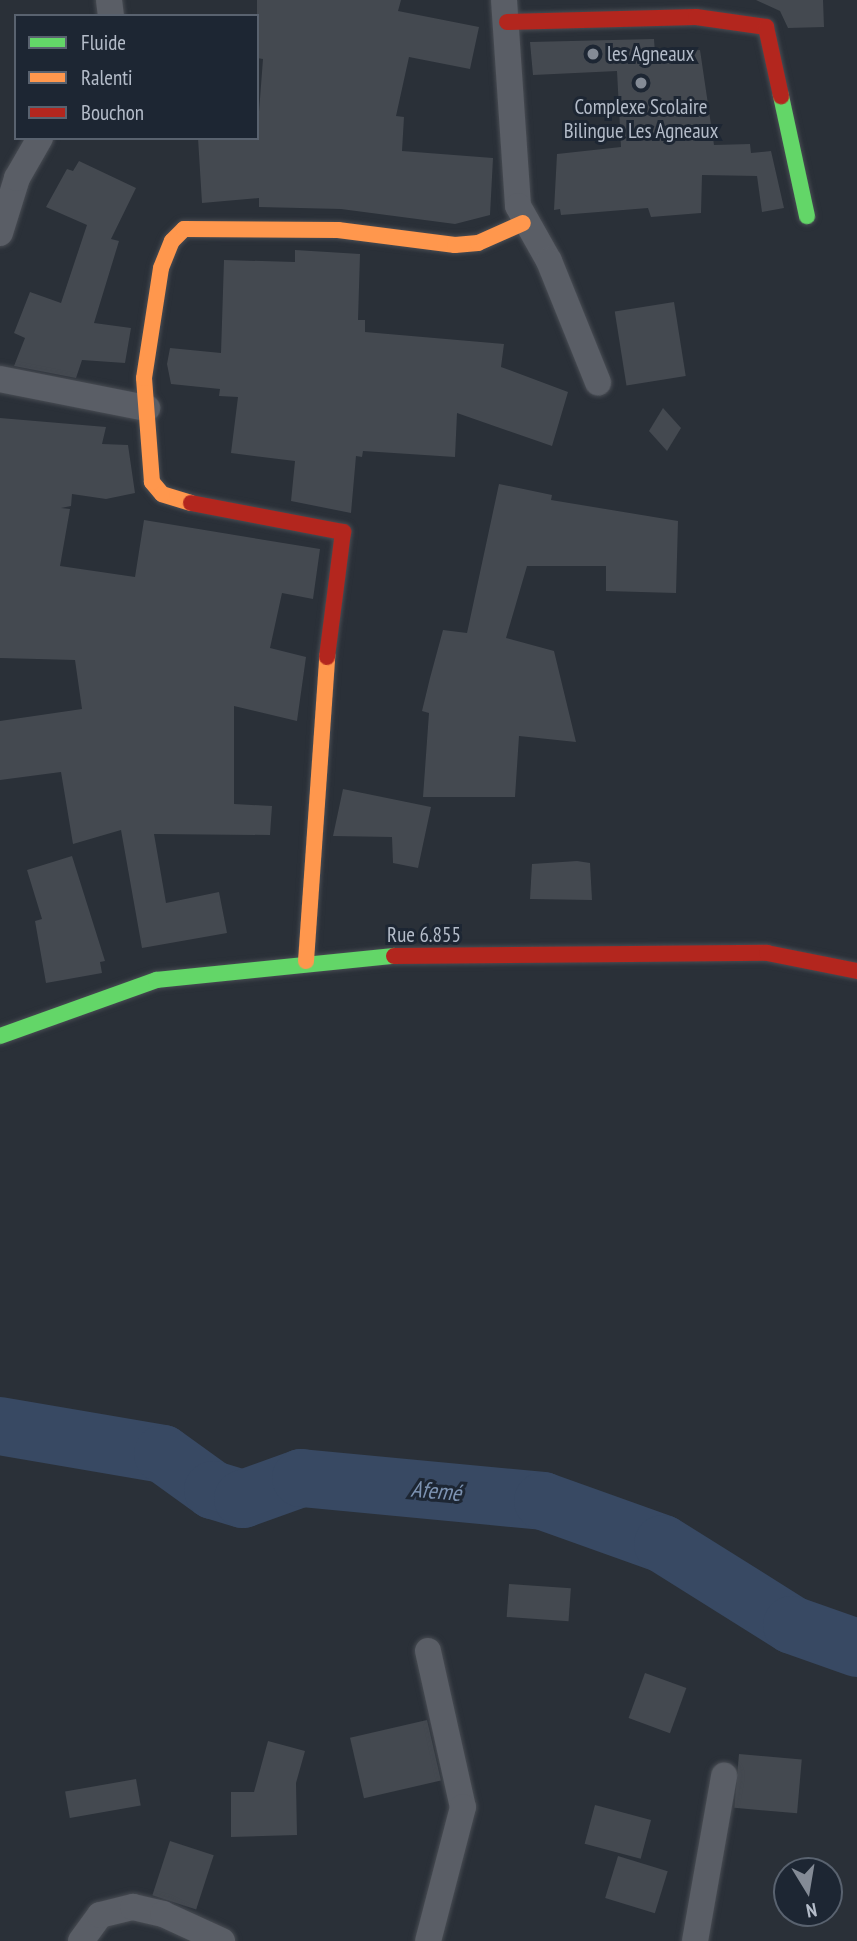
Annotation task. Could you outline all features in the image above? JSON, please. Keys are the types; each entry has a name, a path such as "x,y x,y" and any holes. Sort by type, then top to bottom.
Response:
{"street":[{"path":"598,382 549,261 523,223 505,11 727,10 757,23 769,33 807,216"},
{"path":"0,233 17,178 39,140"},
{"path":"306,961 318,723 343,532 162,495 152,482 144,378 161,268 172,241 184,229 338,230 455,245 478,243 523,223"},
{"path":"0,379 147,408"},
{"name":"Rue 6.855","path":"0,1036 127,987 351,956 684,951 767,953 857,971"},
{"path":"428,1651 463,1807 428,1941"},
{"path":"695,1941 724,1776"},
{"path":"81,1941 100,1915 133,1907 163,1914 222,1941"}],"building":[{"path":"257,0 401,0 398,11 479,27 470,69 409,57 396,116 404,117 402,151 493,158 490,215 455,224 341,209 259,207 259,198 202,203 198,140 259,140 263,59 259,58"},
{"path":"756,0 823,0 824,27 788,28 780,11"},
{"path":"654,39 655,53 700,50 714,145 750,144 751,153 771,151 784,208 762,212 757,176 702,175 701,213 651,217 648,208 561,215 560,209 554,210 557,154 621,147 617,71 533,75 530,42"},
{"path":"79,161 136,188 111,239 119,241 94,323 131,328 125,363 82,360 76,378 14,366 25,338 14,333 30,292 61,303 87,225 46,207 67,169 73,171"},
{"path":"295,250 360,254 358,320 365,320 365,332 504,344 501,367 568,392 552,446 457,413 455,457 363,451 362,457 356,456 351,513 291,501 295,461 231,453 238,397 219,396 220,389 171,384 167,364 170,348 221,353 224,260 295,262"},
{"path":"674,302 686,376 626,385 615,311"},
{"path":"663,408 681,428 667,451 649,431"},
{"path":"0,418 106,427 102,444 128,445 135,493 106,499 72,494 71,506 61,508 70,509 60,566 135,577 144,520 320,549 313,599 282,593 270,648 306,657 297,721 234,706 234,804 272,806 270,835 154,834 166,903 219,892 227,933 142,948 121,830 73,844 61,772 0,780 0,721 82,709 75,660 0,658"},
{"path":"499,484 552,495 551,500 678,521 676,593 606,591 606,566 527,566 506,638 554,651 576,742 519,736 515,797 423,797 429,713 422,711 430,678 443,630 467,633"},
{"path":"343,789 431,807 418,868 393,863 392,837 333,836"},
{"path":"72,856 105,961 100,962 102,973 46,983 35,921 42,919 27,870"},
{"path":"577,861 590,863 592,900 530,899 532,864"},
{"path":"509,1584 571,1588 569,1621 507,1617"},
{"path":"645,1673 686,1688 670,1733 629,1718"},
{"path":"427,1720 441,1780 364,1798 350,1738"},
{"path":"268,1741 305,1751 296,1783 297,1835 231,1837 231,1792 254,1792"},
{"path":"739,1754 802,1759 797,1813 734,1808"},
{"path":"136,1779 141,1806 70,1818 65,1792"},
{"path":"595,1805 651,1820 641,1859 585,1844"},
{"path":"170,1841 214,1855 196,1909 152,1895"},
{"path":"618,1856 668,1871 655,1913 605,1898"}],"waterway":[{"name":"Afemé","path":"0,1426 163,1454 213,1490 243,1499 301,1478 543,1501 663,1544 792,1625 857,1648"}],"traffic: fast":[{"path":"781,96 807,216"},
{"path":"0,1036 156,980 394,956"}],"traffic: slow":[{"path":"191,503 162,494 152,482 144,378 161,268 172,241 184,229 338,230 455,245 478,243 523,223"},
{"path":"306,961 327,657"}],"traffic: jam":[{"path":"507,22 696,17 766,27 781,96"},
{"path":"191,503 343,532 327,657"},
{"path":"394,956 767,953 857,971"}],"place":[{"name":"les Agneaux","path":"593,54"},
{"name":"Complexe Scolaire Bilingue Les Agneaux","path":"641,83"}]}
